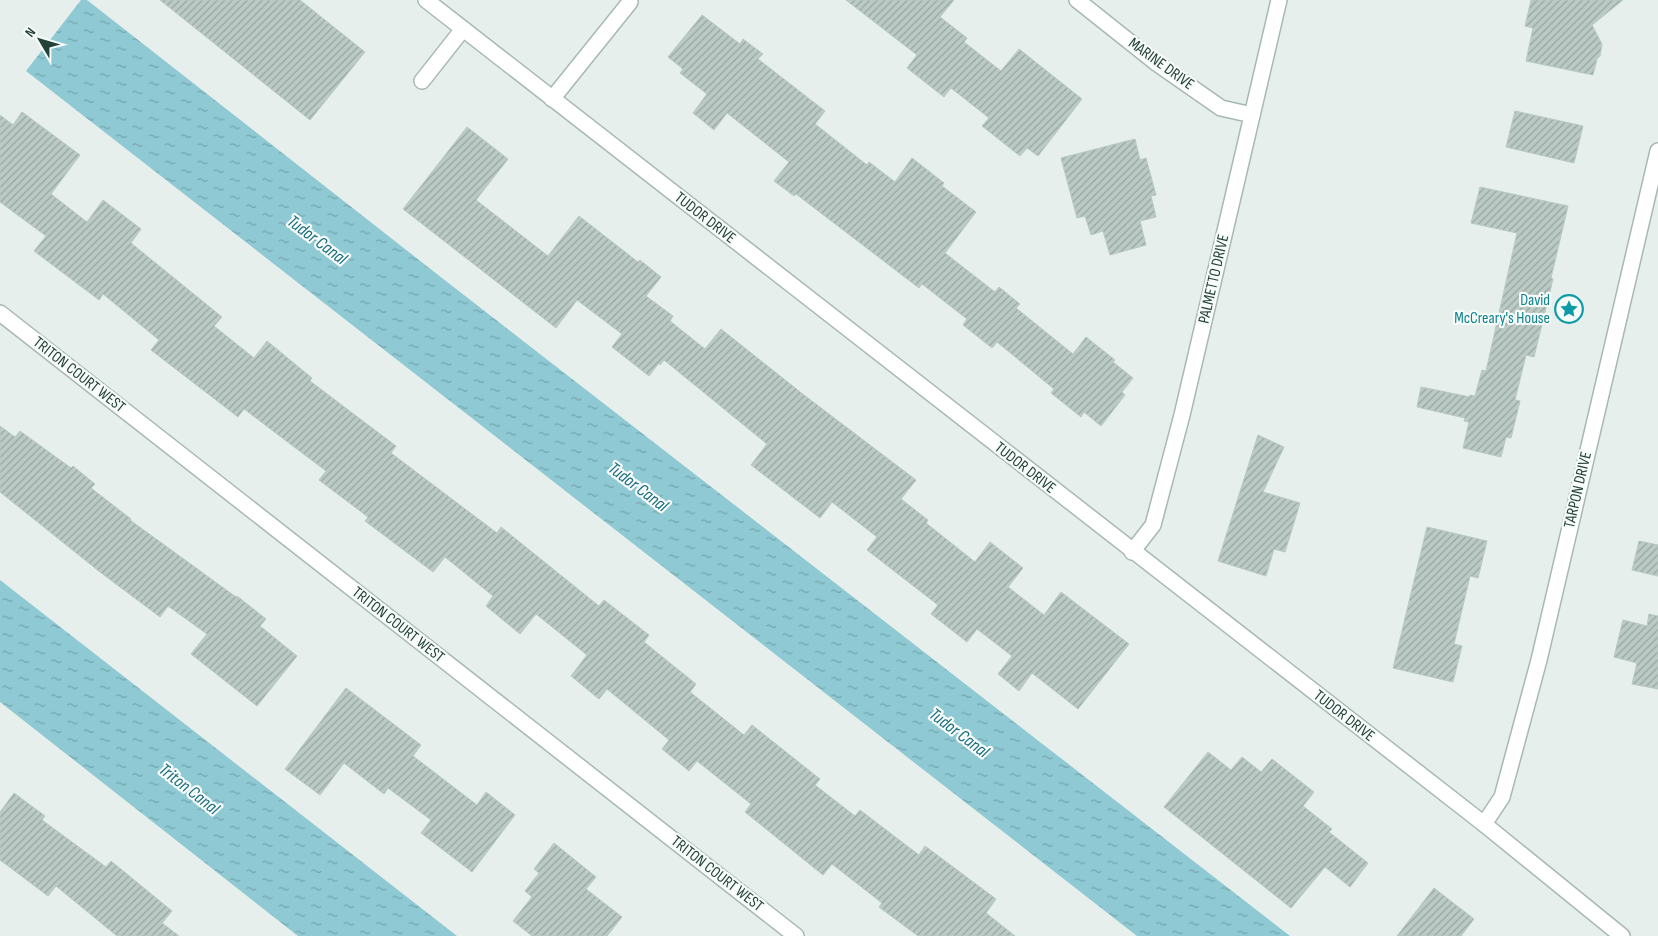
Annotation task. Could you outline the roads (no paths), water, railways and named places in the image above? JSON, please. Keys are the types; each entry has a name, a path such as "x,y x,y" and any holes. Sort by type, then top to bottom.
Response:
{"street":[{"name":"TUDOR DRIVE","path":"426,0 1132,552 1484,824 1622,936"},
{"name":"MARINE DRIVE","path":"1077,0 1155,62 1221,108 1252,115"},
{"name":"PALMETTO DRIVE","path":"1132,552 1152,525 1182,415 1279,0"},
{"path":"552,99 630,2"},
{"path":"422,81 463,29"},
{"name":"TARPON DRIVE","path":"1484,824 1502,797 1539,660 1658,151"},
{"name":"TRITON COURT WEST","path":"0,313 796,936"}],"water":[{"name":"Tudor Canal","path":"81,0 87,0 1290,936 1137,936 26,71"},
{"name":"Triton Canal","path":"0,580 457,936 298,936 0,702"}],"place":[{"name":"David McCreary's House","path":"1569,309"}]}
